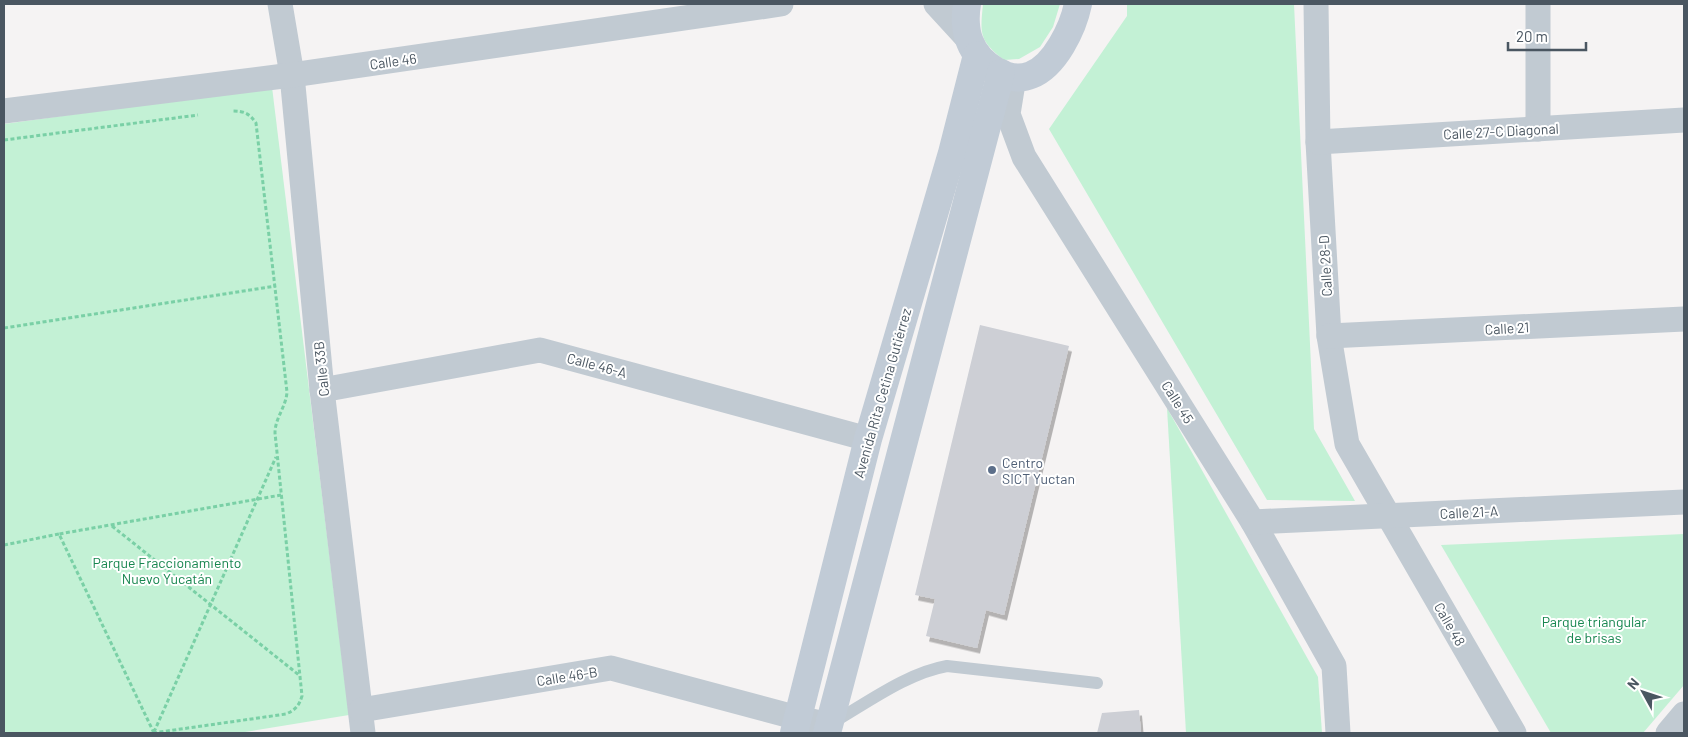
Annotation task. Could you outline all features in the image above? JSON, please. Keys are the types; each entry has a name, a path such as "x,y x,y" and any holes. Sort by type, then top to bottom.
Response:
{"street":[{"name":"Calle 33B","path":"280,4 292,75 322,390 362,722"},
{"name":"Calle 46","path":"4,111 292,75 781,4"},
{"path":"936,4 973,48 1008,75 1031,76 1047,65 1063,43 1076,16 1078,4"},
{"path":"967,4 965,12 973,48"},
{"name":"Calle 28-D","path":"1316,4 1318,142 1329,336 1347,444 1387,516"},
{"path":"1538,4 1538,129"},
{"name":"Avenida Rita Cetina Gutiérrez","path":"796,726 868,438 952,153 973,48"},
{"path":"828,729 1008,75"},
{"name":"Calle 45","path":"1008,75 1008,114 1024,157 1253,522 1334,666 1338,733"},
{"name":"Calle 27-C Diagonal","path":"1318,142 1684,120"},
{"name":"Calle 21","path":"1329,336 1684,319"},
{"name":"Calle 46-A","path":"322,390 540,350 868,438"},
{"name":"Calle 21-A","path":"1253,522 1684,502"},
{"name":"Calle 48","path":"1387,516 1514,733"},
{"name":"Calle 46-B","path":"362,722 611,668 796,726 828,729"},
{"path":"1668,733 1684,714"}],"lane":[{"path":"828,729 903,682 933,668 947,666 1097,683"}],"path":[{"path":"153,733 286,714 300,704 302,696 275,422 286,403 287,392 256,123 251,115 244,111 224,112"},
{"path":"4,140 204,114"},
{"path":"4,328 276,286"},
{"path":"153,733 277,456"},
{"path":"4,545 281,495"},
{"path":"111,525 299,675"},
{"path":"59,534 153,733"}],"green space":[{"path":"983,4 1060,4 1053,27 1040,47 1019,59 1004,60 990,47 983,36"},
{"path":"1127,4 1294,4 1314,429 1355,501 1267,500 1049,129 1127,16"},
{"name":"Parque Fraccionamiento Nuevo Yucatán","path":"272,87 349,715 239,733 4,733 4,124"},
{"path":"1167,408 1318,677 1322,733 1186,733"},
{"name":"Parque triangular de brisas","path":"1684,534 1684,685 1643,733 1551,733 1441,545"}],"building":[{"name":"Centro SICT Yuctan","path":"980,325 1069,346 1004,615 986,610 977,648 926,636 935,599 915,595"},
{"path":"1139,710 1141,733 1097,733 1102,713"}],"place":[{"name":"Centro SICT Yuctan","path":"992,470"}]}
